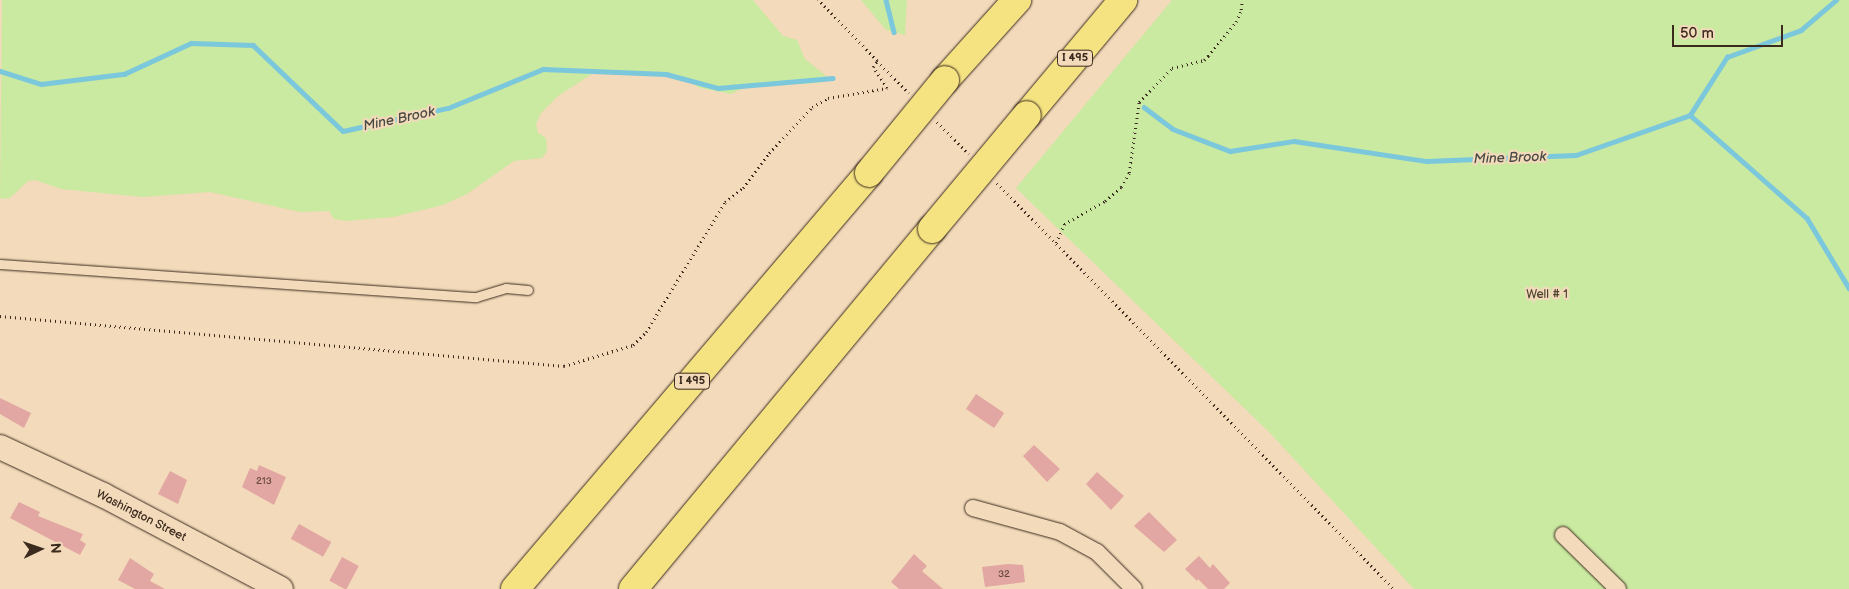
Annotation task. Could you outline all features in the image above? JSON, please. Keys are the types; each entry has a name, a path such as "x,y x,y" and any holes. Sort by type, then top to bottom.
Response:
{"highway":[{"name":"I 495","path":"515,589 869,173 945,80 1017,0"},
{"name":"I 495","path":"633,589 1123,0"}],"main road":[{"name":"Washington Street","path":"0,446 103,496 281,589"}],"street":[{"path":"973,508 1060,532 1098,552 1134,589"},
{"path":"1563,535 1618,589"}],"lane":[{"path":"0,264 476,297 506,288 528,290"}],"path":[{"path":"818,0 911,96"},
{"path":"1056,243 1064,224 1104,201 1121,187 1130,173 1139,102 1172,68 1204,60 1236,22 1242,10 1242,0"},
{"path":"0,316 564,366 632,345 646,332 725,202 743,188 769,153 812,107 828,98 887,88 873,67 877,61"},
{"path":"932,117 974,159"},
{"path":"994,180 1394,589"}],"green space":[{"path":"2,0 753,0 783,36 797,40 805,59 826,76 823,82 805,84 753,83 731,94 700,88 681,77 631,72 592,74 558,96 541,113 536,124 538,133 546,138 547,151 542,158 514,161 467,194 443,205 393,217 346,221 334,219 329,211 300,212 210,192 143,197 61,189 35,180 28,181 10,198 3,199 0,198"},
{"path":"861,0 907,0 905,35 886,30"},
{"name":"Well # 1","path":"1172,0 1849,0 1849,589 1414,589 1270,433 1016,188"}],"building":[{"path":"976,394 1004,413 994,428 966,409"},
{"path":"0,398 31,413 24,428 0,414"},
{"path":"1034,445 1060,469 1047,482 1023,456"},
{"path":"259,465 286,477 274,505 242,487 250,468 257,471"},
{"path":"170,471 187,480 178,504 158,494"},
{"path":"1097,472 1124,496 1111,510 1086,484"},
{"path":"19,502 40,512 38,516 83,534 80,540 86,544 80,555 10,518"},
{"path":"1149,512 1177,540 1164,552 1134,526"},
{"path":"299,524 331,542 323,557 291,539"},
{"path":"914,554 927,566 922,571 943,589 899,589 891,582"},
{"path":"1199,556 1210,568 1213,564 1230,583 1224,589 1208,589 1185,569"},
{"path":"342,557 359,566 347,589 329,581"},
{"path":"130,558 154,574 150,581 165,589 135,589 118,580"},
{"path":"1008,564 1023,565 1025,582 985,587 982,567"}],"waterway":[{"name":"Mine Brook","path":"886,0 894,32"},
{"name":"Mine Brook","path":"1144,107 1173,129 1230,151 1294,141 1427,161 1576,155 1690,115 1727,57 1801,30 1836,0"},
{"name":"Mine Brook","path":"0,71 41,84 124,74 191,43 253,45 343,131 448,108 543,69 666,74 718,88 833,78"},
{"path":"1690,115 1807,218 1849,288"}]}
